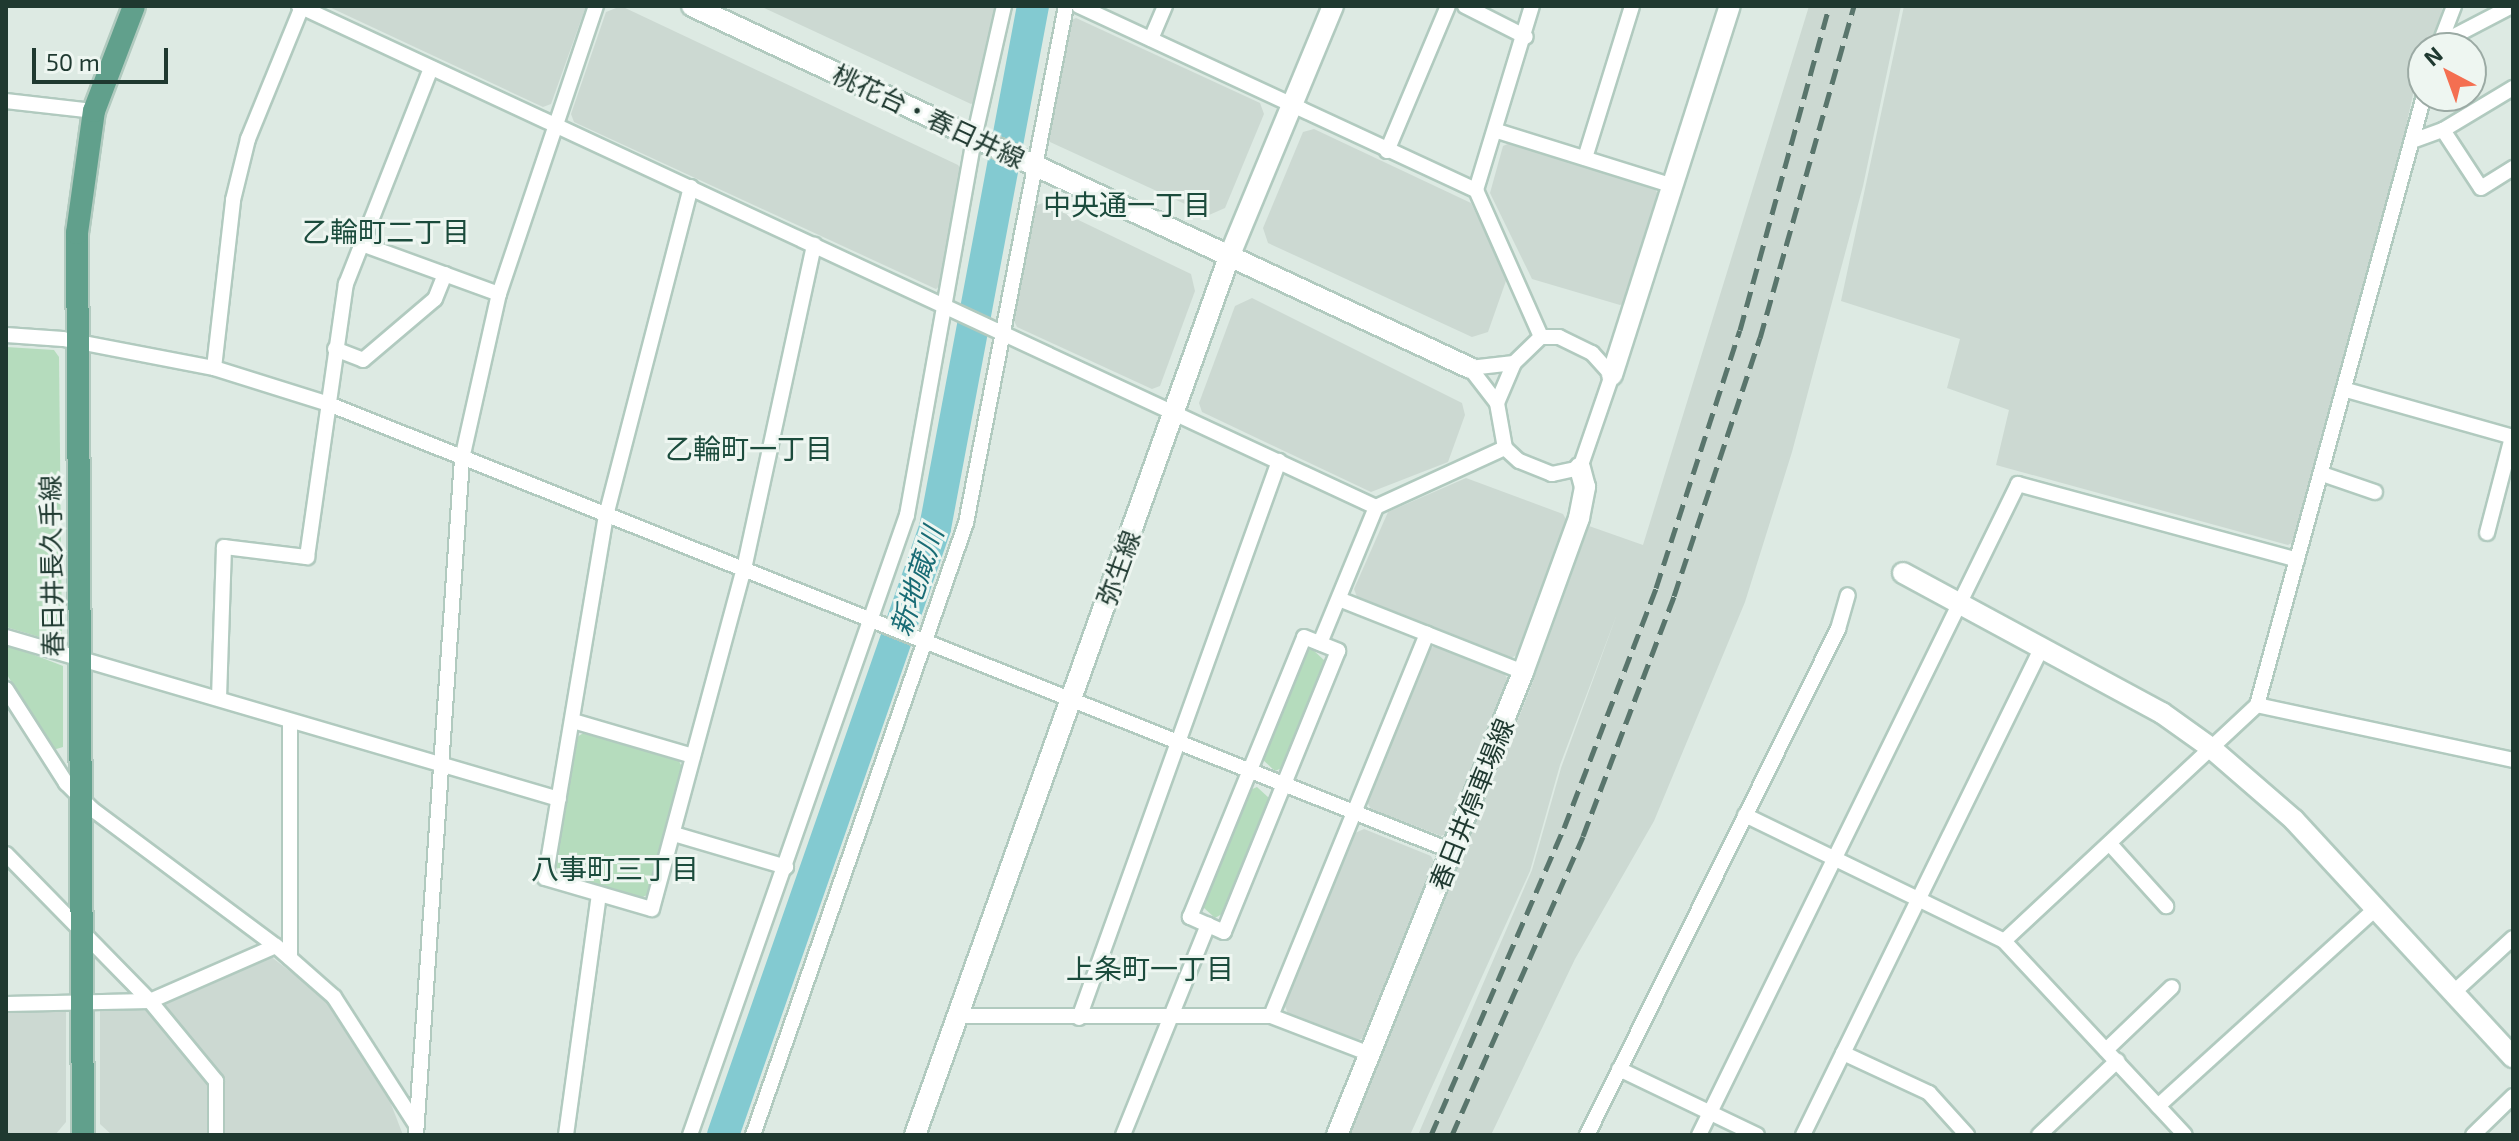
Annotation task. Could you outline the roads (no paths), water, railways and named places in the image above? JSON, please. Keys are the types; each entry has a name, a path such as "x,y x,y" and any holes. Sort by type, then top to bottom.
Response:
{"main road":[{"name":"春日井長久手線","path":"83,1135 76,342 80,194 94,111 134,6"}],"street":[{"path":"416,1129 462,459 499,294 596,6"},
{"name":"桃花台・春日井線","path":"692,6 1470,368"},
{"path":"690,1135 876,623 907,515 946,305 983,142 1004,6"},
{"path":"753,1135 966,523 999,329 1066,6"},
{"path":"1079,6 1476,190 1541,337"},
{"path":"1151,39 1165,6"},
{"name":"弥生線","path":"915,1135 1229,257 1333,6"},
{"path":"1387,151 1448,6"},
{"path":"1465,6 1526,37"},
{"path":"1476,190 1526,37 1532,6"},
{"path":"1585,158 1632,6"},
{"path":"1470,368 1497,403 1505,448 1519,461 1552,474 1580,468 1730,6"},
{"path":"2444,32 2454,6"},
{"path":"2465,32 2512,6"},
{"path":"214,368 233,200 248,139 300,7 999,329 1376,507"},
{"path":"219,698 224,547 307,557 326,403 359,243 431,68"},
{"path":"2415,140 2443,130 2513,88"},
{"path":"6,101 94,111"},
{"path":"2004,941 2257,705 2421,112"},
{"path":"2443,130 2481,188 2513,168"},
{"path":"1497,131 1674,186"},
{"path":"691,187 606,515 545,878 652,909 744,569 814,244"},
{"path":"359,243 499,294"},
{"path":"335,349 363,360 435,299 445,274"},
{"path":"6,335 76,342 214,368 326,403 924,644 1452,851"},
{"path":"1497,403 1514,363 1541,337 1559,337 1592,353 1612,375"},
{"path":"1470,368 1514,363"},
{"path":"2346,390 2513,437 2487,533"},
{"path":"1320,643 1376,507 1505,448"},
{"path":"1079,1018 1279,461"},
{"name":"春日井停車場線","path":"1337,1135 1523,672 1583,505 1580,468"},
{"path":"2322,474 2375,492"},
{"path":"1699,1135 2018,484 2297,560"},
{"path":"1903,573 2162,713 2211,748 2294,820 2513,1057"},
{"path":"1587,1135 1838,629 1848,595"},
{"path":"1339,599 1523,672"},
{"path":"1271,1016 1427,634"},
{"path":"6,637 559,799"},
{"path":"1304,637 1338,651 1224,932 1190,917 1249,771 1304,637"},
{"path":"1803,1135 2042,647"},
{"path":"6,689 80,797 276,946 352,1020 416,1129"},
{"path":"2257,705 2513,760"},
{"path":"290,721 290,958"},
{"path":"573,721 693,756"},
{"path":"1745,815 1918,902 2004,941 2185,1135"},
{"path":"674,834 786,867"},
{"path":"2110,844 2166,906"},
{"path":"6,854 150,1001 216,1081 216,1135"},
{"path":"566,1135 599,895"},
{"path":"2158,1106 2375,909"},
{"path":"1123,1135 1208,925"},
{"path":"2454,992 2513,938"},
{"path":"6,1004 150,1001 276,946"},
{"path":"2039,1135 2172,987"},
{"path":"957,1016 1271,1016 1370,1054"},
{"path":"1843,1053 1929,1093 1967,1135"},
{"path":"1619,1069 1757,1135"},
{"path":"2473,1135 2513,1096"}],"waterway":[{"name":"新地蔵川","path":"723,1135 935,528 1033,6"}],"railway":[{"path":"1431,1135 1564,828 1656,588 1740,330 1829,6"},
{"path":"1452,1135 1583,836 1674,596 1760,338 1854,6"}],"district":[{"name":"中央通一丁目","path":"1127,204"},
{"name":"乙輪町二丁目","path":"386,231"},
{"name":"乙輪町一丁目","path":"749,448"},
{"name":"八事町三丁目","path":"615,868"},
{"name":"上条町一丁目","path":"1150,968"}]}
